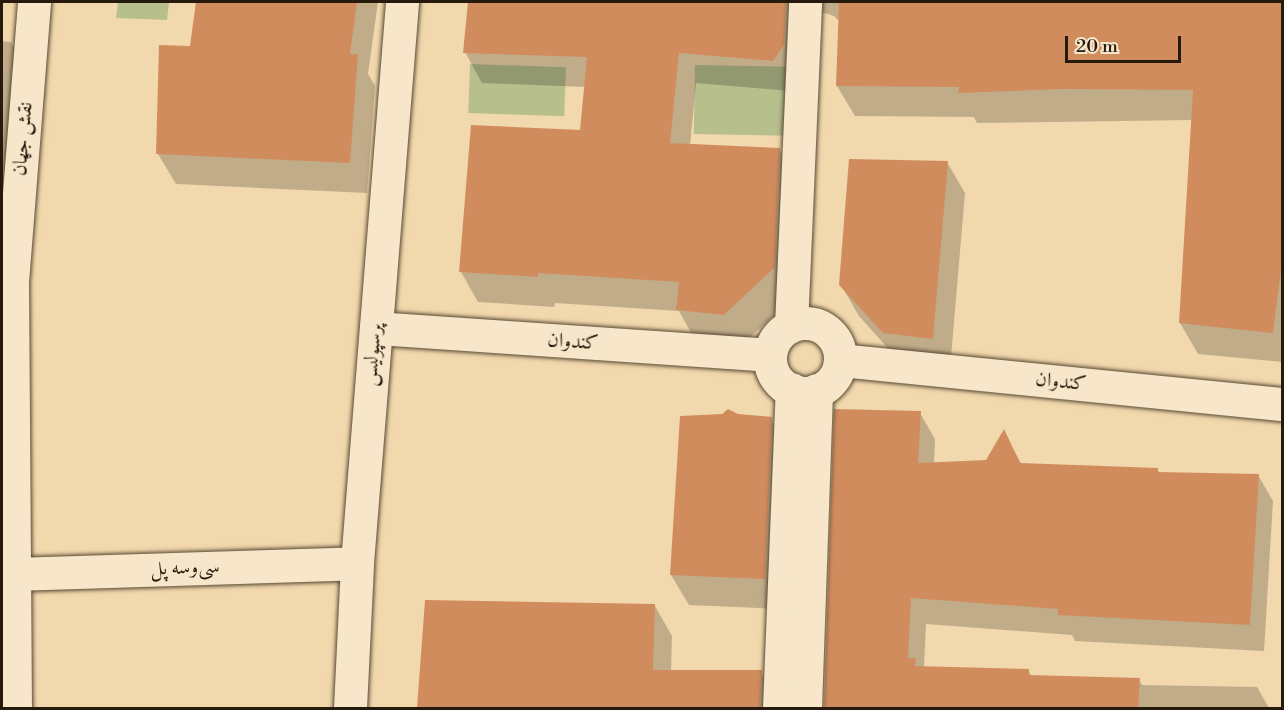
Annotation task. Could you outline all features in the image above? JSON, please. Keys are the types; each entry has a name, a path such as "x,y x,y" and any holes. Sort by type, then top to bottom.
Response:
{"street":[{"name":"نقش جهان","path":"15,708 12,282 8,245 34,2"},
{"name":"پرسپولیس","path":"350,708 357,562 402,2"},
{"path":"802,325 805,2"},
{"path":"802,325 826,2"},
{"path":"802,325 827,331 835,339 840,360 831,381 804,390 777,379 771,368 770,356 778,336 802,325"},
{"name":"کندوان","path":"376,328 770,356"},
{"name":"کندوان","path":"840,360 1282,404"},
{"path":"779,708 804,390"},
{"path":"804,390 805,708"},
{"name":"سی‌وسه پل","path":"14,574 357,562"}],"green space":[{"path":"118,2 169,2 167,20 116,18"},
{"path":"470,64 566,67 564,116 468,113"},
{"path":"695,65 790,67 789,136 694,134"}],"building":[{"path":"196,2 357,2 350,54 358,54 350,163 156,154 159,45 190,46"},
{"path":"468,2 786,2 784,45 773,61 679,53 670,143 780,148 775,267 724,315 676,310 679,282 538,273 538,277 459,272 471,125 580,130 587,57 463,53"},
{"path":"839,2 1282,2 1282,262 1273,333 1179,323 1193,90 1064,89 958,93 959,87 836,86"},
{"path":"849,159 948,161 933,339 883,333 839,285"},
{"path":"728,409 738,414 772,417 765,579 670,575 680,416 722,414"},
{"path":"834,409 921,411 918,463 986,460 1004,429 1020,463 1158,468 1158,472 1259,474 1250,625 1058,615 1058,609 911,598 908,658 916,658 915,666 1029,669 1029,675 1140,678 1138,708 824,708"},
{"path":"425,600 655,604 653,670 762,670 760,708 417,708"}]}
